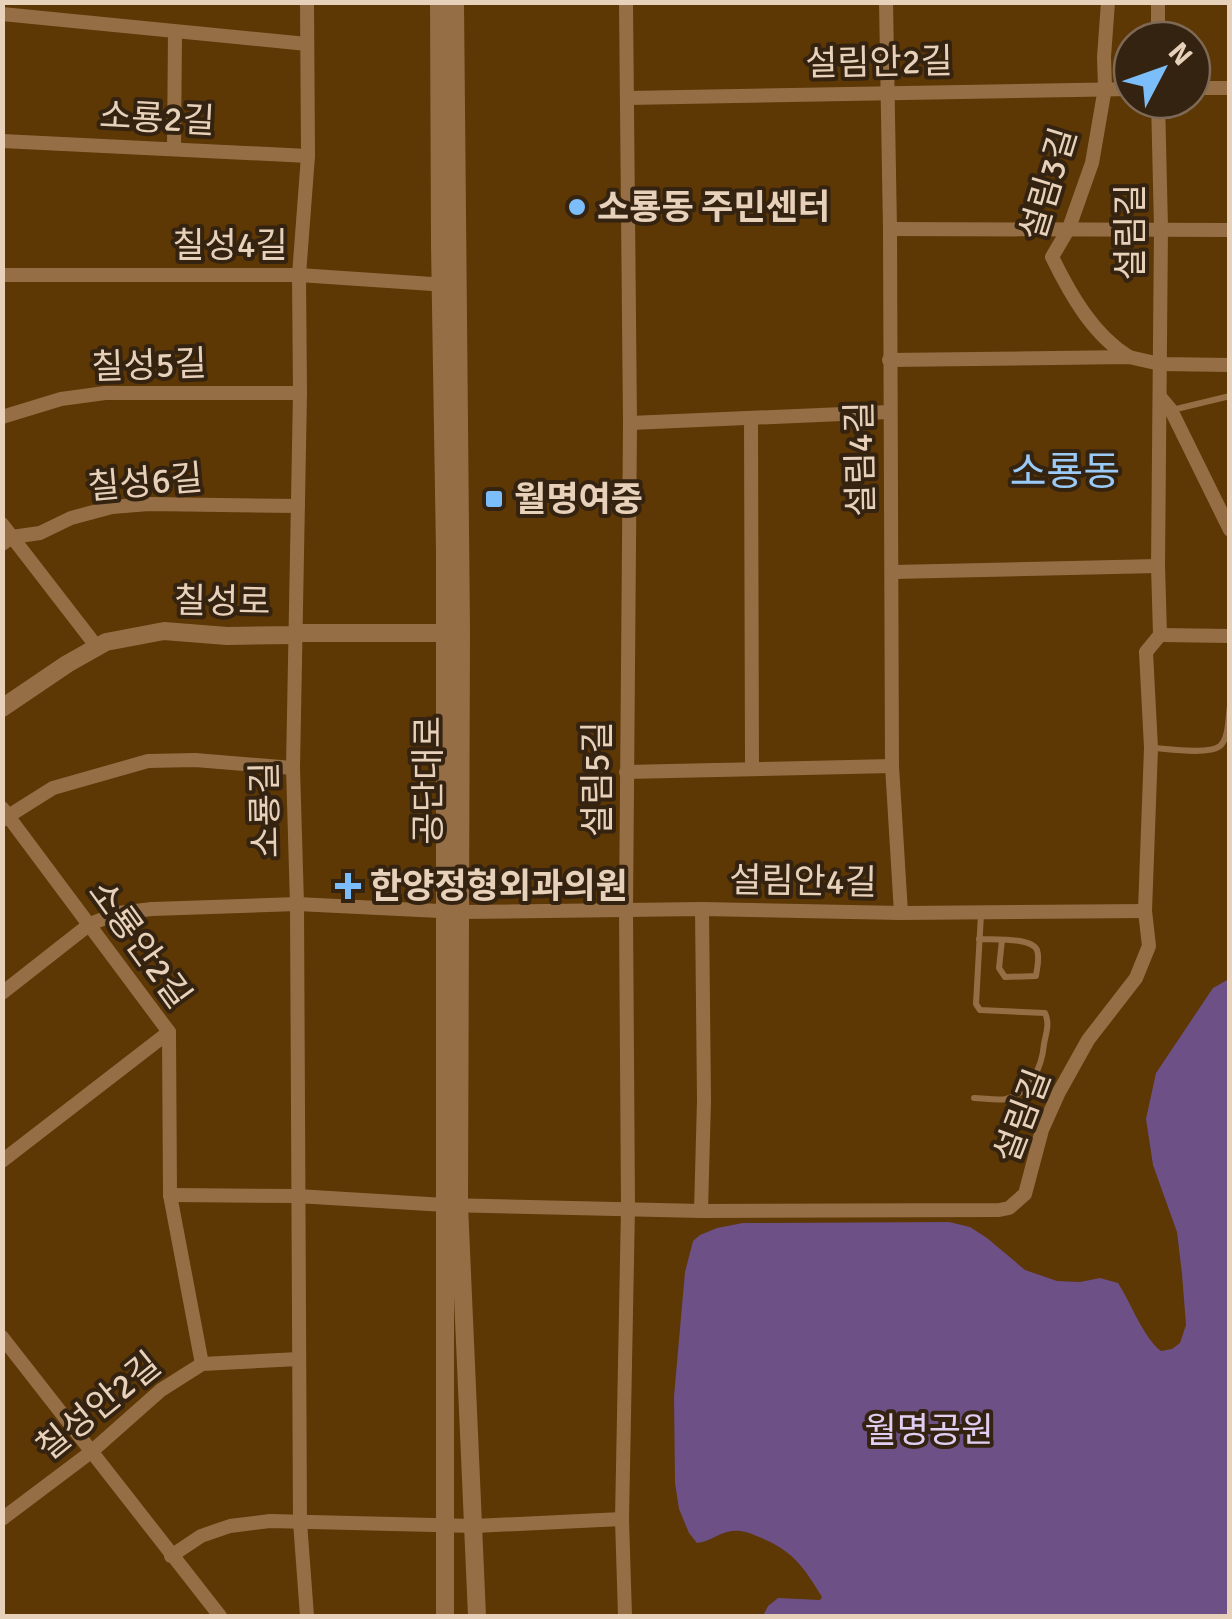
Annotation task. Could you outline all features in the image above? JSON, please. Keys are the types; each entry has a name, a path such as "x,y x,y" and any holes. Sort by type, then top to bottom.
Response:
{"street":[{"name":"소룡길","path":"307,2 308,156 299,275 293,768 300,1522 307,1616"},
{"name":"공단대로","path":"439,2 449,285 453,633 452,1205 445,1616"},
{"name":"공단대로","path":"449,285 455,2"},
{"name":"설림5길","path":"625,1616 622,1520 628,1208 626,772 630,422 626,2"},
{"name":"설림4길","path":"886,2 892,766 901,913"},
{"name":"설림3길","path":"1108,2 1105,88 1092,163 1068,228 1052,257 1084,313 1115,348 1130,358"},
{"path":"2,14 308,44"},
{"path":"174,149 175,32"},
{"name":"설림안2길","path":"627,98 1112,88"},
{"name":"설림길","path":"170,1195 700,1211 998,1210 1018,1202 1029,1184 1042,1130 1059,1092 1088,1040 1136,978 1149,946 1145,911 1151,748 1146,652 1160,636 1158,566 1166,404 1160,364 1158,120"},
{"name":"소룡2길","path":"2,141 308,156"},
{"path":"890,229 1230,230"},
{"name":"칠성4길","path":"2,276 299,275 449,285"},
{"path":"889,360 1130,358 1160,364 1230,365"},
{"name":"칠성5길","path":"2,417 61,399 106,393 300,393"},
{"path":"1166,404 1230,530"},
{"path":"630,422 889,412"},
{"path":"751,418 752,768"},
{"name":"칠성6길","path":"7,540 40,533 72,518 112,507 298,506"},
{"path":"2,524 7,540 97,647"},
{"path":"893,572 1158,566"},
{"name":"칠성로","path":"2,708 106,642 164,631 227,636 453,633"},
{"path":"1160,636 1230,636"},
{"path":"4,815 53,788 148,761 195,760 293,768"},
{"path":"626,772 892,766"},
{"name":"소룡안2길","path":"4,815 169,1032 170,1195 202,1364"},
{"name":"설림안4길","path":"90,924 118,913 152,909 296,904 452,912 1145,911"},
{"path":"700,1211 704,1100 702,910"},
{"path":"2,993 90,924"},
{"path":"2,1161 169,1032"},
{"name":"공단대로","path":"452,1205 477,1616"},
{"path":"2,1337 220,1616"},
{"name":"칠성안2길","path":"2,1520 91,1452 161,1390 202,1364 299,1359"},
{"path":"171,1556 201,1536 230,1526 270,1522 474,1526 622,1520"}],"lane":[{"path":"1166,404 1230,396"},
{"path":"1151,748 1209,751 1221,746 1230,706"},
{"path":"974,1098 1012,1097 1034,1079 1043,1059 1048,1020 1046,1014 980,1010 976,1004 981,912"},
{"path":"979,939 1002,940 1030,942 1039,954 1036,976 1004,977 999,968 1002,940"}],"green space":[{"name":"월명공원","path":"1229,979 1229,1616 763,1616 778,1598 822,1597 803,1568 780,1548 739,1531 697,1543 679,1509 674,1396 685,1272 693,1241 717,1228 743,1223 949,1222 970,1227 1025,1270 1057,1281 1100,1278 1118,1283 1155,1345 1161,1351 1172,1349 1180,1343 1186,1325 1182,1274 1177,1232 1153,1165 1146,1119 1156,1073 1213,988"}],"place":[{"name":"소룡동 주민센터","path":"577,207"},
{"name":"월명여중","path":"494,499"},
{"name":"한양정형외과의원","path":"348,886"}],"district":[{"name":"소룡동","path":"1065,471"}]}
